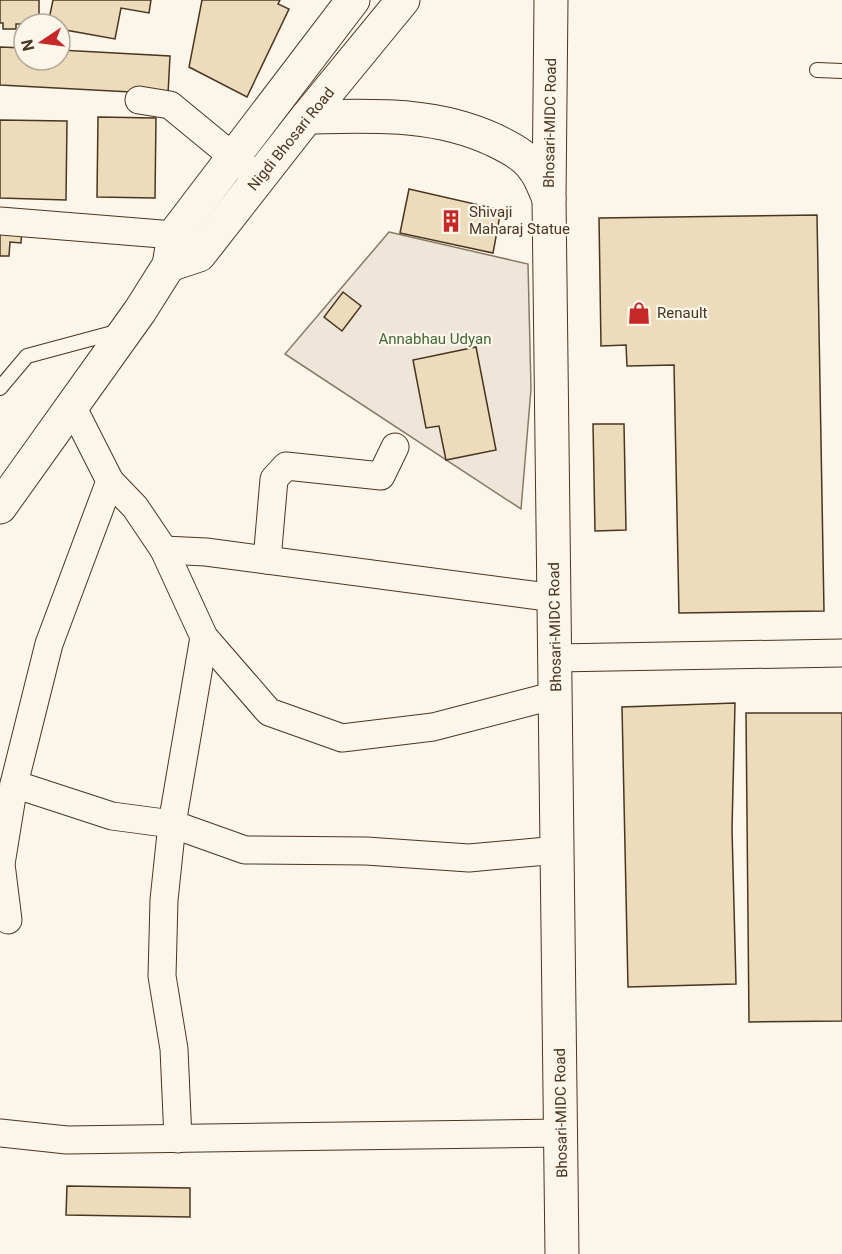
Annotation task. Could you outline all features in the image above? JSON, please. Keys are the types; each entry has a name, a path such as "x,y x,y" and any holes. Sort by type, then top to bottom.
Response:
{"street":[{"name":"Nigdi Bhosari Road","path":"0,507 181,252 233,158 353,0"},
{"name":"Nigdi Bhosari Road","path":"181,252 259,178 404,0"},
{"name":"Bhosari-MIDC Road","path":"551,0 549,199 562,1254"},
{"path":"139,100 170,105 259,178"},
{"path":"307,117 394,116 459,126 523,156 536,170 549,199"},
{"path":"0,221 181,252"},
{"path":"72,406 110,481 135,507 164,550 204,637 269,712 342,738 433,727 556,695"},
{"path":"267,560 274,479 286,466 381,476 395,447"},
{"path":"8,920 1,864 14,784 49,644 110,481"},
{"path":"164,550 206,552 555,598"},
{"path":"178,1139 174,1049 162,976 164,900 172,824 204,637"},
{"path":"556,658 842,653"},
{"path":"14,784 112,816 172,824 245,850 366,851 469,858 558,850"},
{"path":"0,1133 68,1140 561,1133"}],"lane":[{"path":"817,70 842,71"},
{"path":"0,388 27,356 128,329"}],"green space":[{"name":"Annabhau Udyan","path":"389,232 528,264 531,389 521,509 285,354"}],"building":[{"path":"0,0 39,0 39,12 12,12 12,29 3,29 3,23 0,23"},
{"path":"53,0 151,0 149,13 121,8 115,39 72,31 72,12 50,12"},
{"path":"202,0 280,0 278,4 289,9 247,97 189,67"},
{"path":"0,47 12,48 12,72 72,72 72,51 170,56 168,94 0,85"},
{"path":"98,117 156,118 155,198 97,197"},
{"path":"0,120 67,121 66,200 0,198"},
{"name":"Shivaji Maharaj Statue","path":"409,189 501,210 493,253 400,233"},
{"path":"817,215 824,611 679,613 674,365 627,366 626,345 601,346 599,218"},
{"path":"0,227 22,228 21,243 10,242 9,256 0,256"},
{"path":"343,292 361,306 342,331 324,317"},
{"path":"476,347 496,450 446,460 439,426 426,428 413,360"},
{"path":"593,424 624,424 626,530 595,531"},
{"path":"735,703 732,829 736,984 628,987 622,707"},
{"path":"746,713 842,713 842,1021 749,1022"},
{"path":"67,1186 190,1188 190,1217 66,1215"}],"place":[{"name":"Shivaji Maharaj Statue","path":"451,221"},
{"name":"Renault","path":"639,313"}]}
